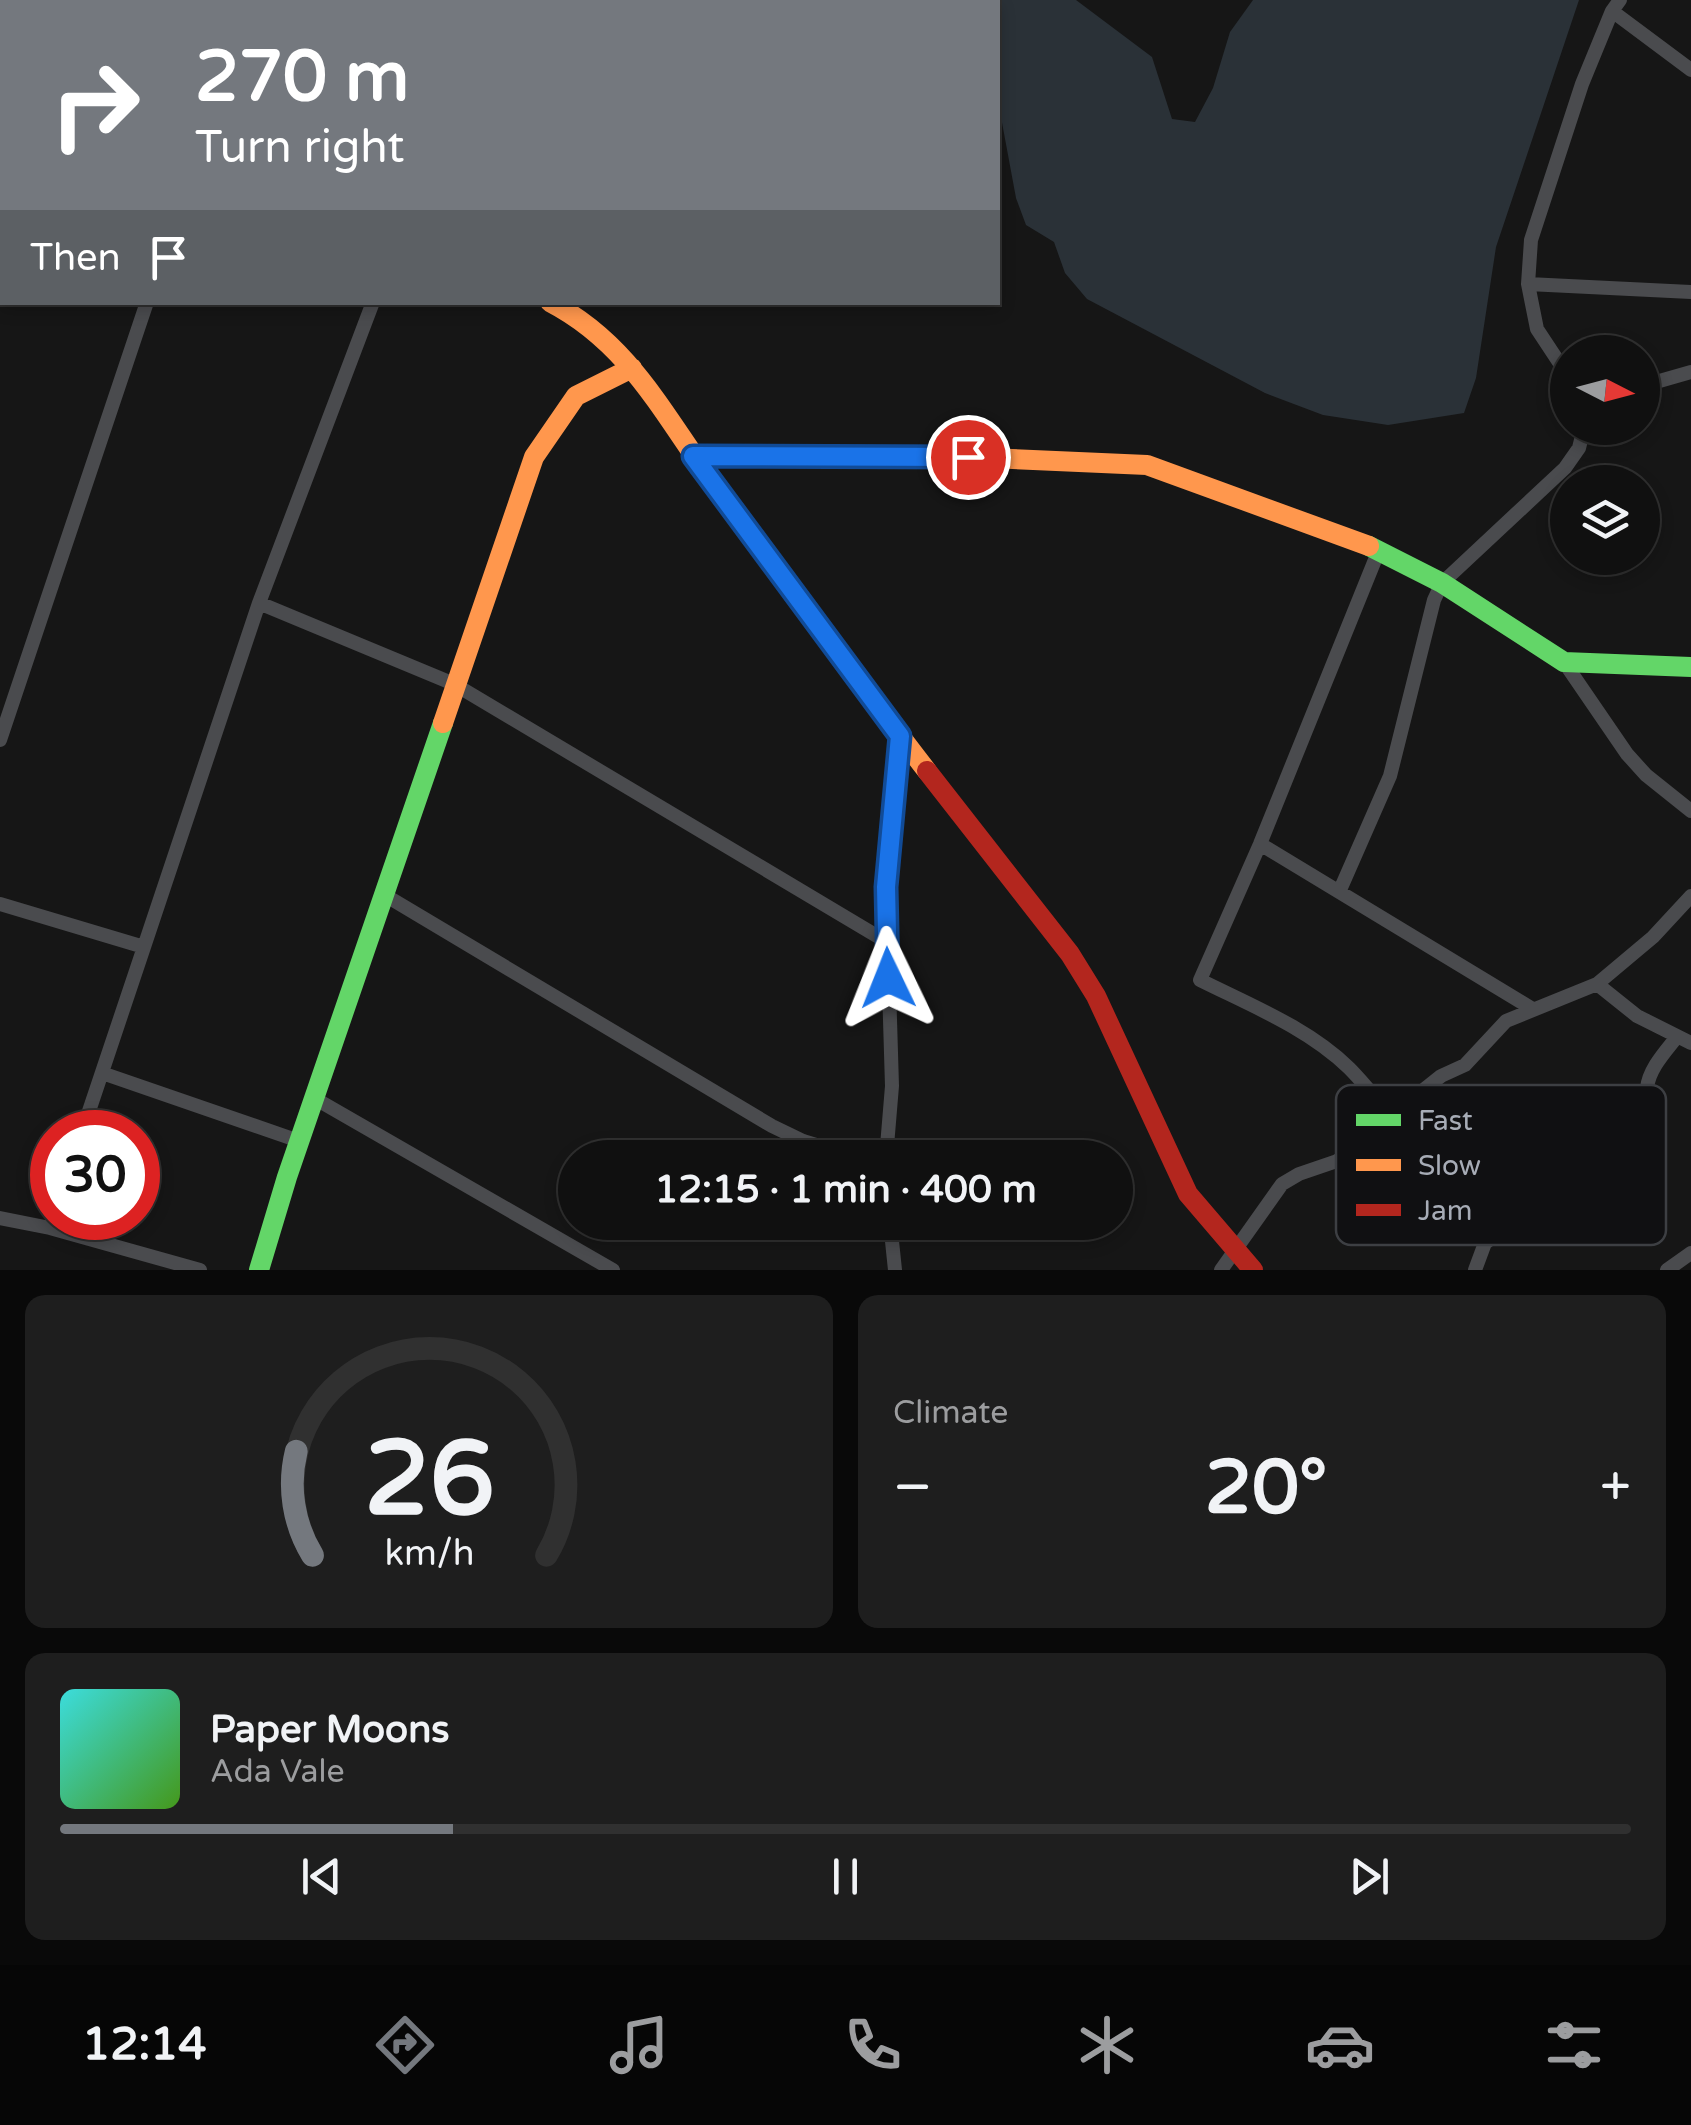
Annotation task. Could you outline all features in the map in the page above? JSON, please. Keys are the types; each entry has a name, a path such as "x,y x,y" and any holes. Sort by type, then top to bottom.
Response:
{"street":[{"path":"1550,349 1537,330 1528,284 1531,240 1582,84 1616,5 1691,70"},
{"path":"1528,284 1691,292"},
{"path":"0,740 146,305"},
{"path":"90,1110 259,604 372,305"},
{"path":"556,305 596,332 656,396 693,456 900,736 1070,954 1110,1024 1136,1088 1188,1194 1253,1270"},
{"path":"258,1270 454,684 541,444 576,396 632,368"},
{"path":"1660,381 1691,372"},
{"path":"1340,890 1390,776 1434,600 1442,583 1565,468 1580,445"},
{"path":"693,456 968,457 1134,463 1161,469 1380,550 1442,583 1564,662 1627,754 1646,776 1691,811"},
{"path":"1364,1085 1348,1067 1299,1031 1200,980 1380,550"},
{"path":"259,604 454,684 887,942"},
{"path":"1564,662 1691,667"},
{"path":"888,1140 892,1086 886,887 900,736"},
{"path":"1260,844 1531,1008"},
{"path":"383,894 801,1140"},
{"path":"1430,1085 1465,1066 1498,1027 1531,1008 1597,984 1653,937 1691,896"},
{"path":"0,904 144,947"},
{"path":"1597,984 1638,1016 1684,1041 1648,1085"},
{"path":"102,1074 299,1142"},
{"path":"314,1098 613,1270"},
{"path":"1221,1270 1282,1184 1336,1161"},
{"path":"0,1218 30,1221"},
{"path":"106,1240 200,1270"},
{"path":"892,1240 894,1270"},
{"path":"1475,1270 1483,1245"},
{"path":"1666,1270 1691,1253"}],"shaded area":[{"path":"1000,0 1076,0 1152,57 1172,119 1195,122 1213,88 1230,32 1253,0 1579,0 1496,247 1476,378 1464,413 1388,425 1323,415 1265,393 1087,299 1065,273 1054,242 1026,225 1016,198 1000,112"}],"traffic: fast":[{"path":"1369,546 1442,583 1564,662 1691,667"},
{"path":"259,1270 287,1177 443,723"}],"traffic: slow":[{"path":"555,305 603,339 644,384 927,771"},
{"path":"443,723 534,457 576,396 632,368"},
{"path":"693,456 968,457 1147,465 1369,546"}],"traffic: jam":[{"path":"927,771 1070,954 1096,996 1188,1194 1253,1270"}],"route":[{"path":"888,978 886,887 900,736 693,456 968,457"}]}
